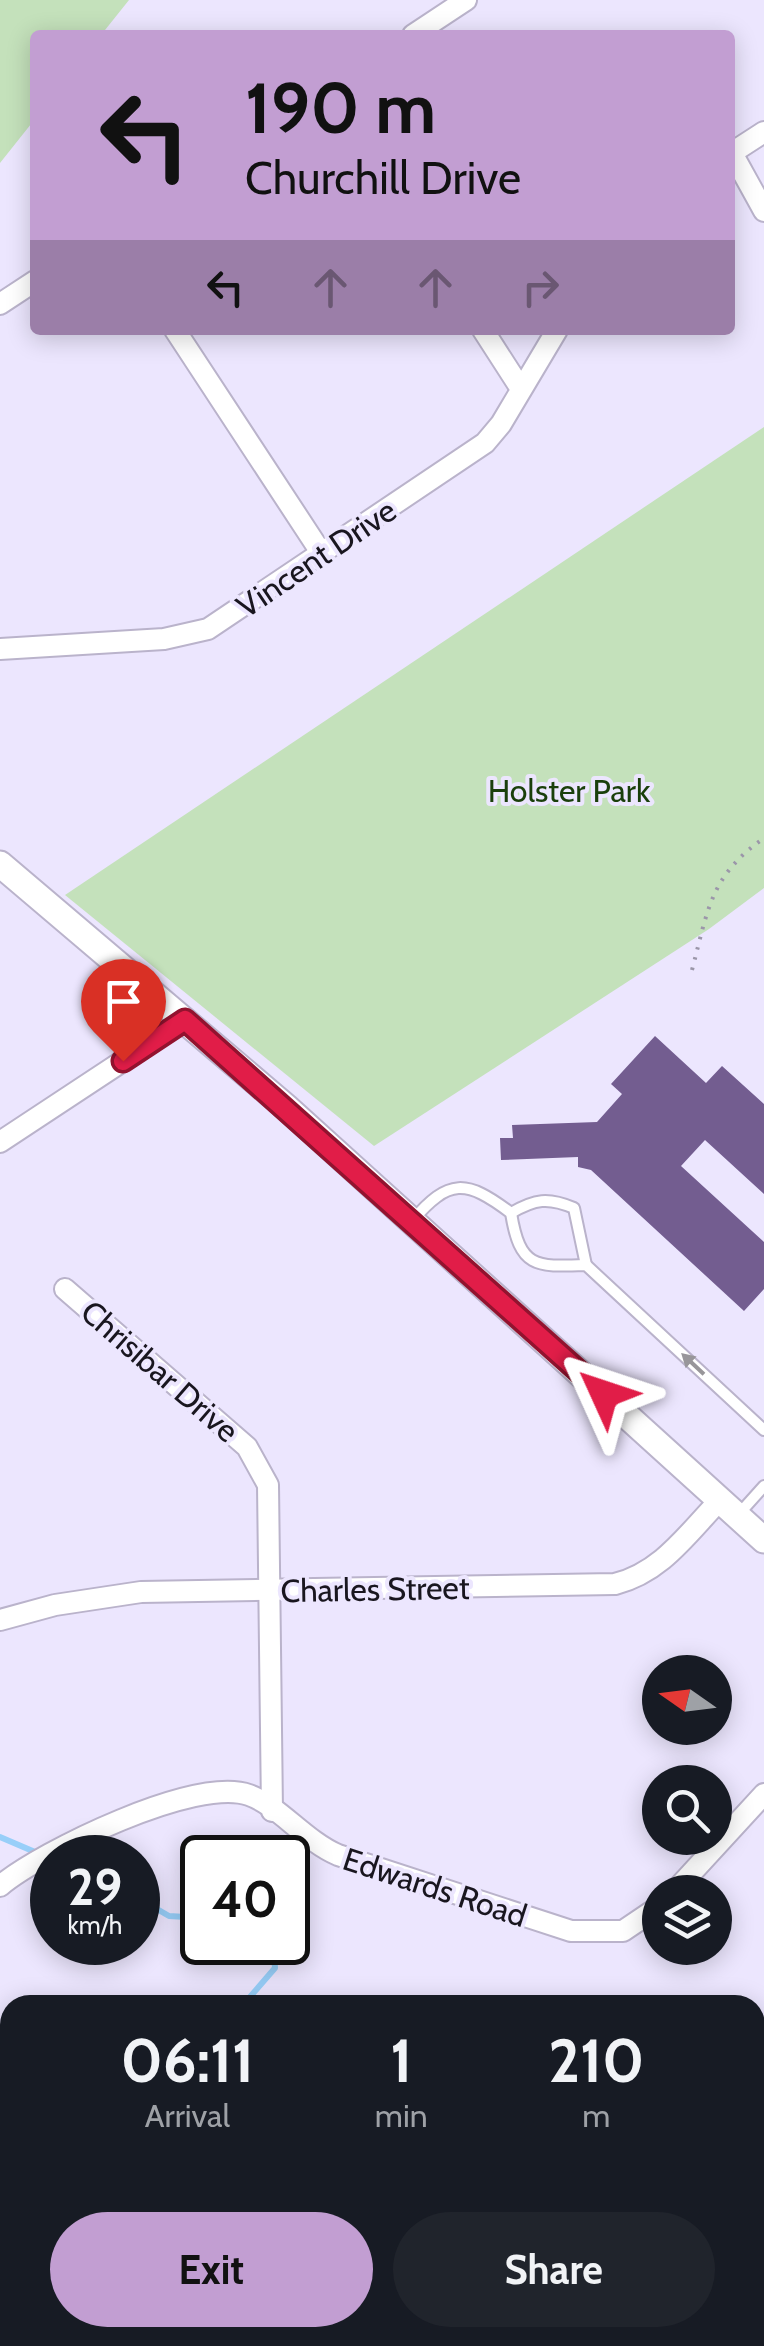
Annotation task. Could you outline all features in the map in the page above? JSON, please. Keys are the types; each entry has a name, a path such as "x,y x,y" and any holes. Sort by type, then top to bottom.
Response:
{"street":[{"path":"420,30 466,0"},
{"path":"735,150 764,132"},
{"path":"735,160 764,211"},
{"path":"0,304 30,284"},
{"path":"178,335 322,554"},
{"path":"486,335 522,389"},
{"name":"Vincent Drive","path":"0,649 188,636 233,614 485,443 554,335"},
{"path":"0,864 185,1020 764,1540"},
{"path":"0,1142 185,1020"},
{"name":"Chrisibar Drive","path":"65,1289 189,1394 256,1458 271,1501 272,1810"},
{"name":"Charles Street","path":"0,1620 55,1604 141,1592 615,1584 638,1578 659,1565 728,1508"},
{"name":"Edwards Road","path":"0,1886 71,1840 107,1824 189,1799 236,1792 250,1795 302,1836 338,1855 571,1932 624,1931 642,1918"},
{"path":"690,1875 764,1794"}],"lane":[{"path":"412,1221 434,1194 460,1187 485,1193 511,1213 516,1244 527,1257 547,1266 586,1264"},
{"path":"511,1213 531,1202 552,1198 574,1208 586,1264 764,1430"},
{"path":"728,1508 764,1486"}],"path":[{"path":"692,970 714,889 741,854 764,838"}],"green space":[{"path":"0,0 129,0 105,30 30,30 30,125 0,163"},
{"name":"Holster Park","path":"764,427 764,888 709,929 374,1146 65,895"}],"building":[{"path":"655,1036 706,1083 722,1066 764,1104 764,1194 705,1140 681,1166 764,1242 764,1289 744,1311 591,1170 578,1167 578,1157 501,1160 500,1138 513,1138 512,1125 597,1122 622,1094 611,1084"}],"waterway":[{"path":"0,1837 30,1850"},
{"path":"160,1911 180,1917"},
{"path":"252,1995 275,1965"}],"route":[{"path":"123,1061 185,1020 604,1394"}]}
